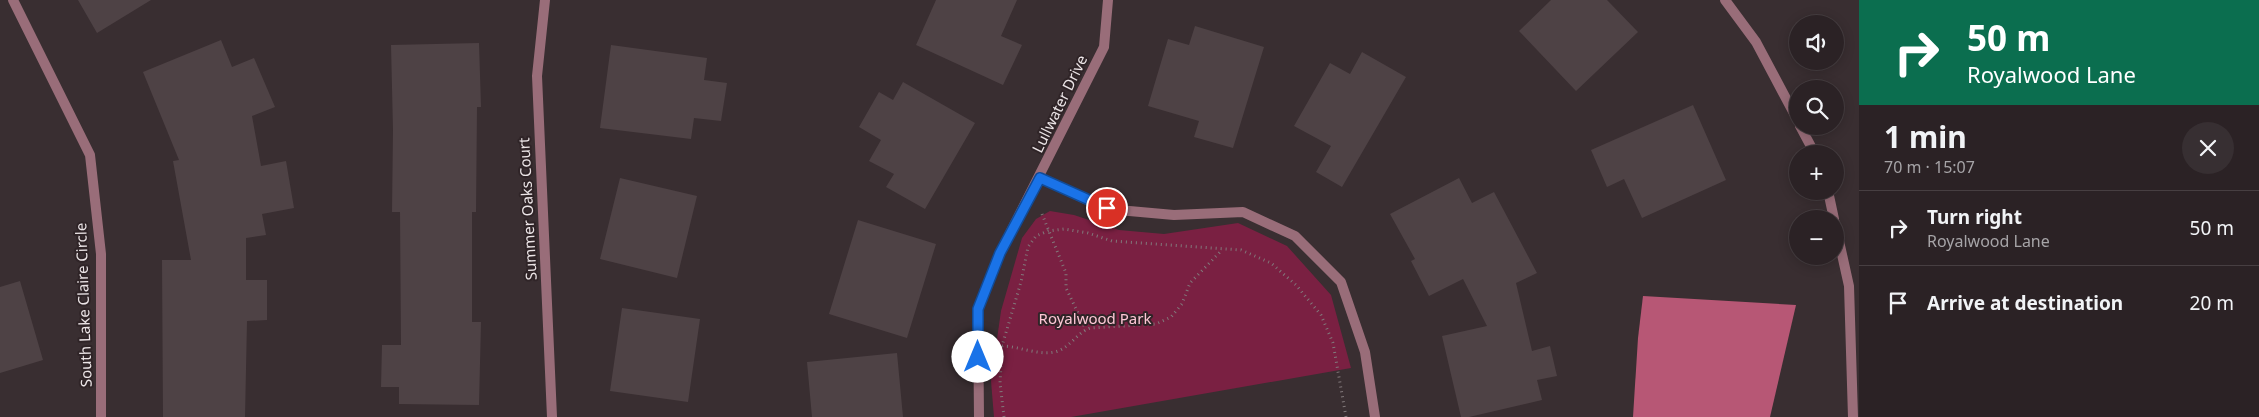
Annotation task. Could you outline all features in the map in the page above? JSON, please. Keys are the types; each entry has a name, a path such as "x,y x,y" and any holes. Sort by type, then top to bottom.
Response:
{"street":[{"name":"South Lake Claire Circle","path":"13,0 90,155 101,254 101,417"},
{"name":"Summer Oaks Court","path":"545,0 537,76 552,417"},
{"name":"Lullwater Drive","path":"979,417 978,309 1000,253 1033,192 1104,47 1108,0"},
{"path":"1725,0 1756,42 1789,104"},
{"path":"1040,178 1107,208 1174,214 1243,212 1295,236 1341,282 1364,352 1375,417"},
{"path":"1844,264 1849,286 1854,417"}],"path":[{"path":"1033,192 1066,273 1066,288 1086,330"},
{"path":"1004,417 1000,383 1002,346 1021,282 1028,246 1036,236 1048,231 1064,229 1088,233 1112,241 1182,244 1222,250 1241,250 1271,263 1296,284 1321,315 1333,343 1346,417"},
{"path":"1002,346 1014,346 1044,352 1057,351 1086,330 1156,324 1171,317 1182,304 1190,284 1222,250"}],"green space":[{"name":"Royalwood Park","path":"1050,211 1074,215 1119,230 1164,234 1238,223 1287,246 1331,295 1351,368 1071,417 994,417 991,381 1001,311 1022,238 1036,219"}],"shaded area":[{"path":"1643,296 1796,305 1770,417 1633,417 1638,338"}],"building":[{"path":"78,0 151,0 97,33"},
{"path":"936,0 1017,0 1001,36 1022,45 1003,85 916,45"},
{"path":"1551,0 1607,0 1638,32 1576,91 1519,31"},
{"path":"1195,26 1264,47 1233,148 1194,137 1199,121 1148,106 1168,39 1189,45"},
{"path":"221,40 232,67 254,58 275,107 252,116 261,166 286,161 294,208 262,214 266,235 246,238 246,280 267,280 267,320 247,321 245,417 163,417 162,260 191,260 173,161 179,160 143,72"},
{"path":"479,43 481,107 477,107 476,212 472,212 472,322 481,322 479,405 399,404 399,387 381,387 382,345 401,345 400,212 392,212 391,45"},
{"path":"611,45 707,58 704,80 727,83 721,121 694,118 691,139 600,128"},
{"path":"1362,52 1406,77 1342,187 1316,172 1331,146 1294,126 1330,63 1350,74"},
{"path":"903,82 975,123 925,209 886,187 894,174 869,161 881,140 859,127 879,92 893,100"},
{"path":"1693,105 1726,180 1642,218 1624,179 1607,187 1591,150"},
{"path":"620,178 697,196 677,278 600,259"},
{"path":"1459,178 1472,203 1494,192 1537,273 1516,283 1532,351 1550,346 1557,376 1537,380 1542,400 1469,417 1461,417 1442,336 1487,326 1463,279 1429,296 1411,261 1415,259 1390,214"},
{"path":"858,220 936,244 907,338 829,314"},
{"path":"20,281 43,360 0,373 0,287"},
{"path":"622,308 700,319 688,402 610,391"},
{"path":"897,353 903,417 812,417 807,362"}],"route":[{"path":"978,357 978,309 1000,253 1040,178 1107,208"}]}
